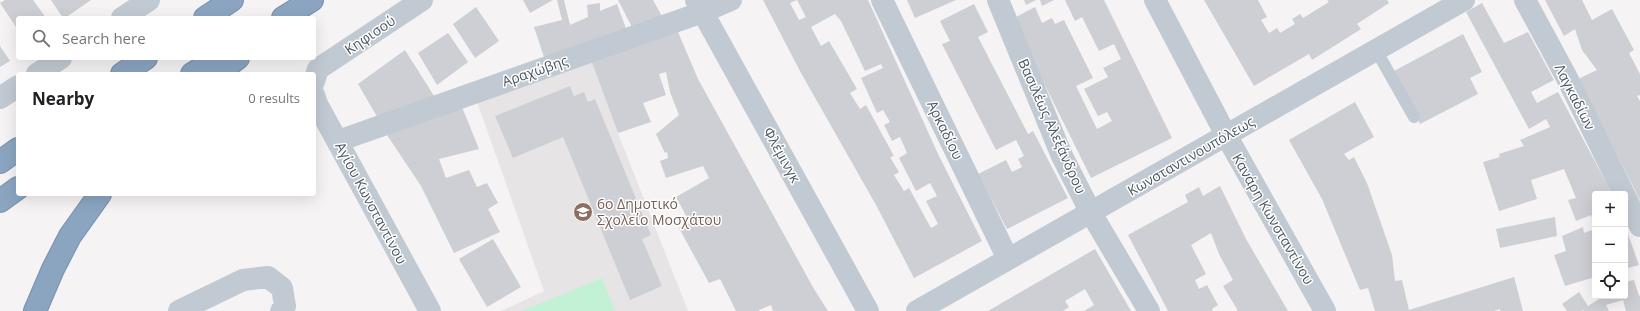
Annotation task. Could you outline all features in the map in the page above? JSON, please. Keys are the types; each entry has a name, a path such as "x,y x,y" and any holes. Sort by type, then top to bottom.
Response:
{"highway":[{"path":"208,16 232,0"},
{"path":"286,16 312,0"},
{"path":"296,16 317,0"},
{"path":"125,72 143,60"},
{"path":"195,72 215,60"},
{"path":"220,72 235,60"},
{"path":"0,149 16,139"},
{"path":"0,162 16,150"},
{"path":"0,201 16,189"},
{"path":"35,311 53,269 70,236 99,196"}],"street":[{"path":"125,16 149,0"},
{"name":"Κηφισού","path":"316,75 422,0"},
{"name":"Αραχώβης","path":"338,141 700,6 731,0"},
{"name":"Αρκαδίου","path":"882,0 1008,259"},
{"name":"Βασιλέως Αλεξάνδρου","path":"998,0 1062,156 1091,213 1149,311"},
{"name":"Κανάρη Κωνσταντίνου","path":"1155,0 1226,135 1326,311"},
{"name":"Κωνσταντινουπόλεως","path":"918,311 1464,0"},
{"name":"Λαγκαδίων","path":"1525,0 1567,78 1622,191"},
{"name":"Φλέμινγκ","path":"700,6 868,311"},
{"path":"40,72 58,60"},
{"path":"0,98 16,87"},
{"name":"Αγίου Κωνσταντίνου","path":"316,101 430,311"},
{"name":"Λαγκαδίων","path":"1628,203 1640,226"},
{"path":"179,311 243,280 268,277 282,288 285,306 281,311"}],"lane":[{"path":"1376,50 1414,117"}],"shaded area":[{"name":"6ο Δημοτικό Σχολείο Μοσχάτου","path":"591,60 688,311 501,311 544,291 476,99"}],"green space":[{"path":"602,278 615,311 522,311"}],"building":[{"path":"5,0 33,0 45,16 16,16 16,27 0,3"},
{"path":"51,0 91,0 68,16 62,16"},
{"path":"523,0 553,0 530,13"},
{"path":"557,0 564,0 570,25 588,17 587,5 600,3 600,11 617,4 628,34 545,60 534,27 562,20"},
{"path":"618,0 653,0 663,18 635,33"},
{"path":"763,0 797,0 868,0 939,156 982,241 914,278 876,205 801,73","holes":["797,0 806,17 799,20 790,3","835,14 841,21 865,71 881,64 883,68 861,78 877,113 883,110 890,122 884,125 892,141 900,137 907,153 899,158 916,191 930,183 937,196 926,201 938,224 931,228 909,188 904,191 894,175 899,172 890,157 894,156 866,105 860,109 850,93 857,89 829,41 821,46 811,27"]},
{"path":"907,0 956,0 915,18"},
{"path":"1024,0 1036,0 1026,5"},
{"path":"1040,0 1054,0 1042,6"},
{"path":"1065,0 1104,0 1172,138 1091,178 1012,19 1035,7 1042,23 1052,18 1055,24 1064,20 1093,78 1076,86 1097,129 1112,121 1107,112 1098,116 1084,89 1108,77 1103,68 1121,59 1114,44 1099,51 1082,17 1075,21"},
{"path":"1204,0 1258,0 1267,17 1261,20 1269,33 1277,28 1280,33 1295,24 1292,19 1300,14 1303,18 1329,2 1327,0 1387,0 1389,3 1357,24 1361,29 1312,60 1309,54 1254,86"},
{"path":"1545,0 1582,0 1592,20 1612,9 1634,50 1629,53 1640,74 1640,95 1637,96 1640,101 1640,200 1578,79 1597,70 1582,50 1575,29 1564,36"},
{"path":"1482,3 1504,43 1528,32 1554,80 1531,92 1537,103 1558,92 1610,191 1592,191 1592,218 1591,215 1576,221 1568,200 1576,198 1564,169 1531,180 1537,199 1499,211 1483,162 1500,157 1499,154 1524,146 1520,140 1550,127 1546,119 1529,129 1466,12"},
{"path":"974,4 988,32 978,37 1028,134 1033,131 1068,198 1007,229 978,174 1006,160 1012,172 1022,167 1018,159 1024,156 1016,140 996,150 942,44 950,41 940,21"},
{"path":"476,7 499,41 475,58 453,24"},
{"path":"678,32 698,79 814,289 828,311 773,311 771,305 759,311 736,311 720,279 709,283 679,228 690,223 676,197 709,178 703,166 666,178 660,161 668,158 667,152 665,153 656,134 679,115 670,92 666,72 659,74 666,95 643,103 651,122 618,133 591,60"},
{"path":"448,33 468,62 437,85 418,53"},
{"path":"1463,34 1482,72 1470,78 1478,94 1420,124 1394,71"},
{"path":"0,46 10,61 0,67"},
{"path":"405,50 436,99 379,120 358,84"},
{"path":"570,86 574,96 584,92 588,102 595,99 651,235 642,239 662,286 630,300 563,137 513,158 495,116"},
{"path":"1355,102 1374,137 1344,154 1349,160 1354,157 1367,183 1392,255 1395,281 1402,280 1409,310 1514,277 1523,311 1500,311 1500,309 1494,311 1375,311 1368,288 1360,290 1322,199 1289,140"},
{"path":"462,107 479,149 439,159 446,178 469,170 477,187 487,183 498,203 488,209 500,232 454,253 421,186 385,132"},
{"path":"1220,186 1246,239 1288,311 1237,311 1223,286 1233,280 1219,254 1211,233 1191,245 1206,274 1195,280 1199,289 1207,285 1218,305 1212,309 1213,311 1168,311 1128,235 1188,202 1185,195 1199,187 1203,196"},
{"path":"1555,217 1557,236 1500,248 1496,229"},
{"path":"1583,227 1584,233 1592,230 1592,278 1565,286 1554,255 1566,251 1562,236"},
{"path":"1628,234 1639,265 1628,268"},
{"path":"493,239 521,287 487,307 459,259"},
{"path":"1095,249 1131,311 1084,311 1094,305 1085,289 1065,301 1069,307 1063,311 988,311"},
{"path":"1634,280 1639,296 1640,295 1640,311 1626,311 1623,300 1606,305 1609,311 1567,311 1562,304 1579,292 1588,306 1599,299 1628,299 1628,281"}],"place":[{"name":"6ο Δημοτικό Σχολείο Μοσχάτου","path":"583,212"}]}
